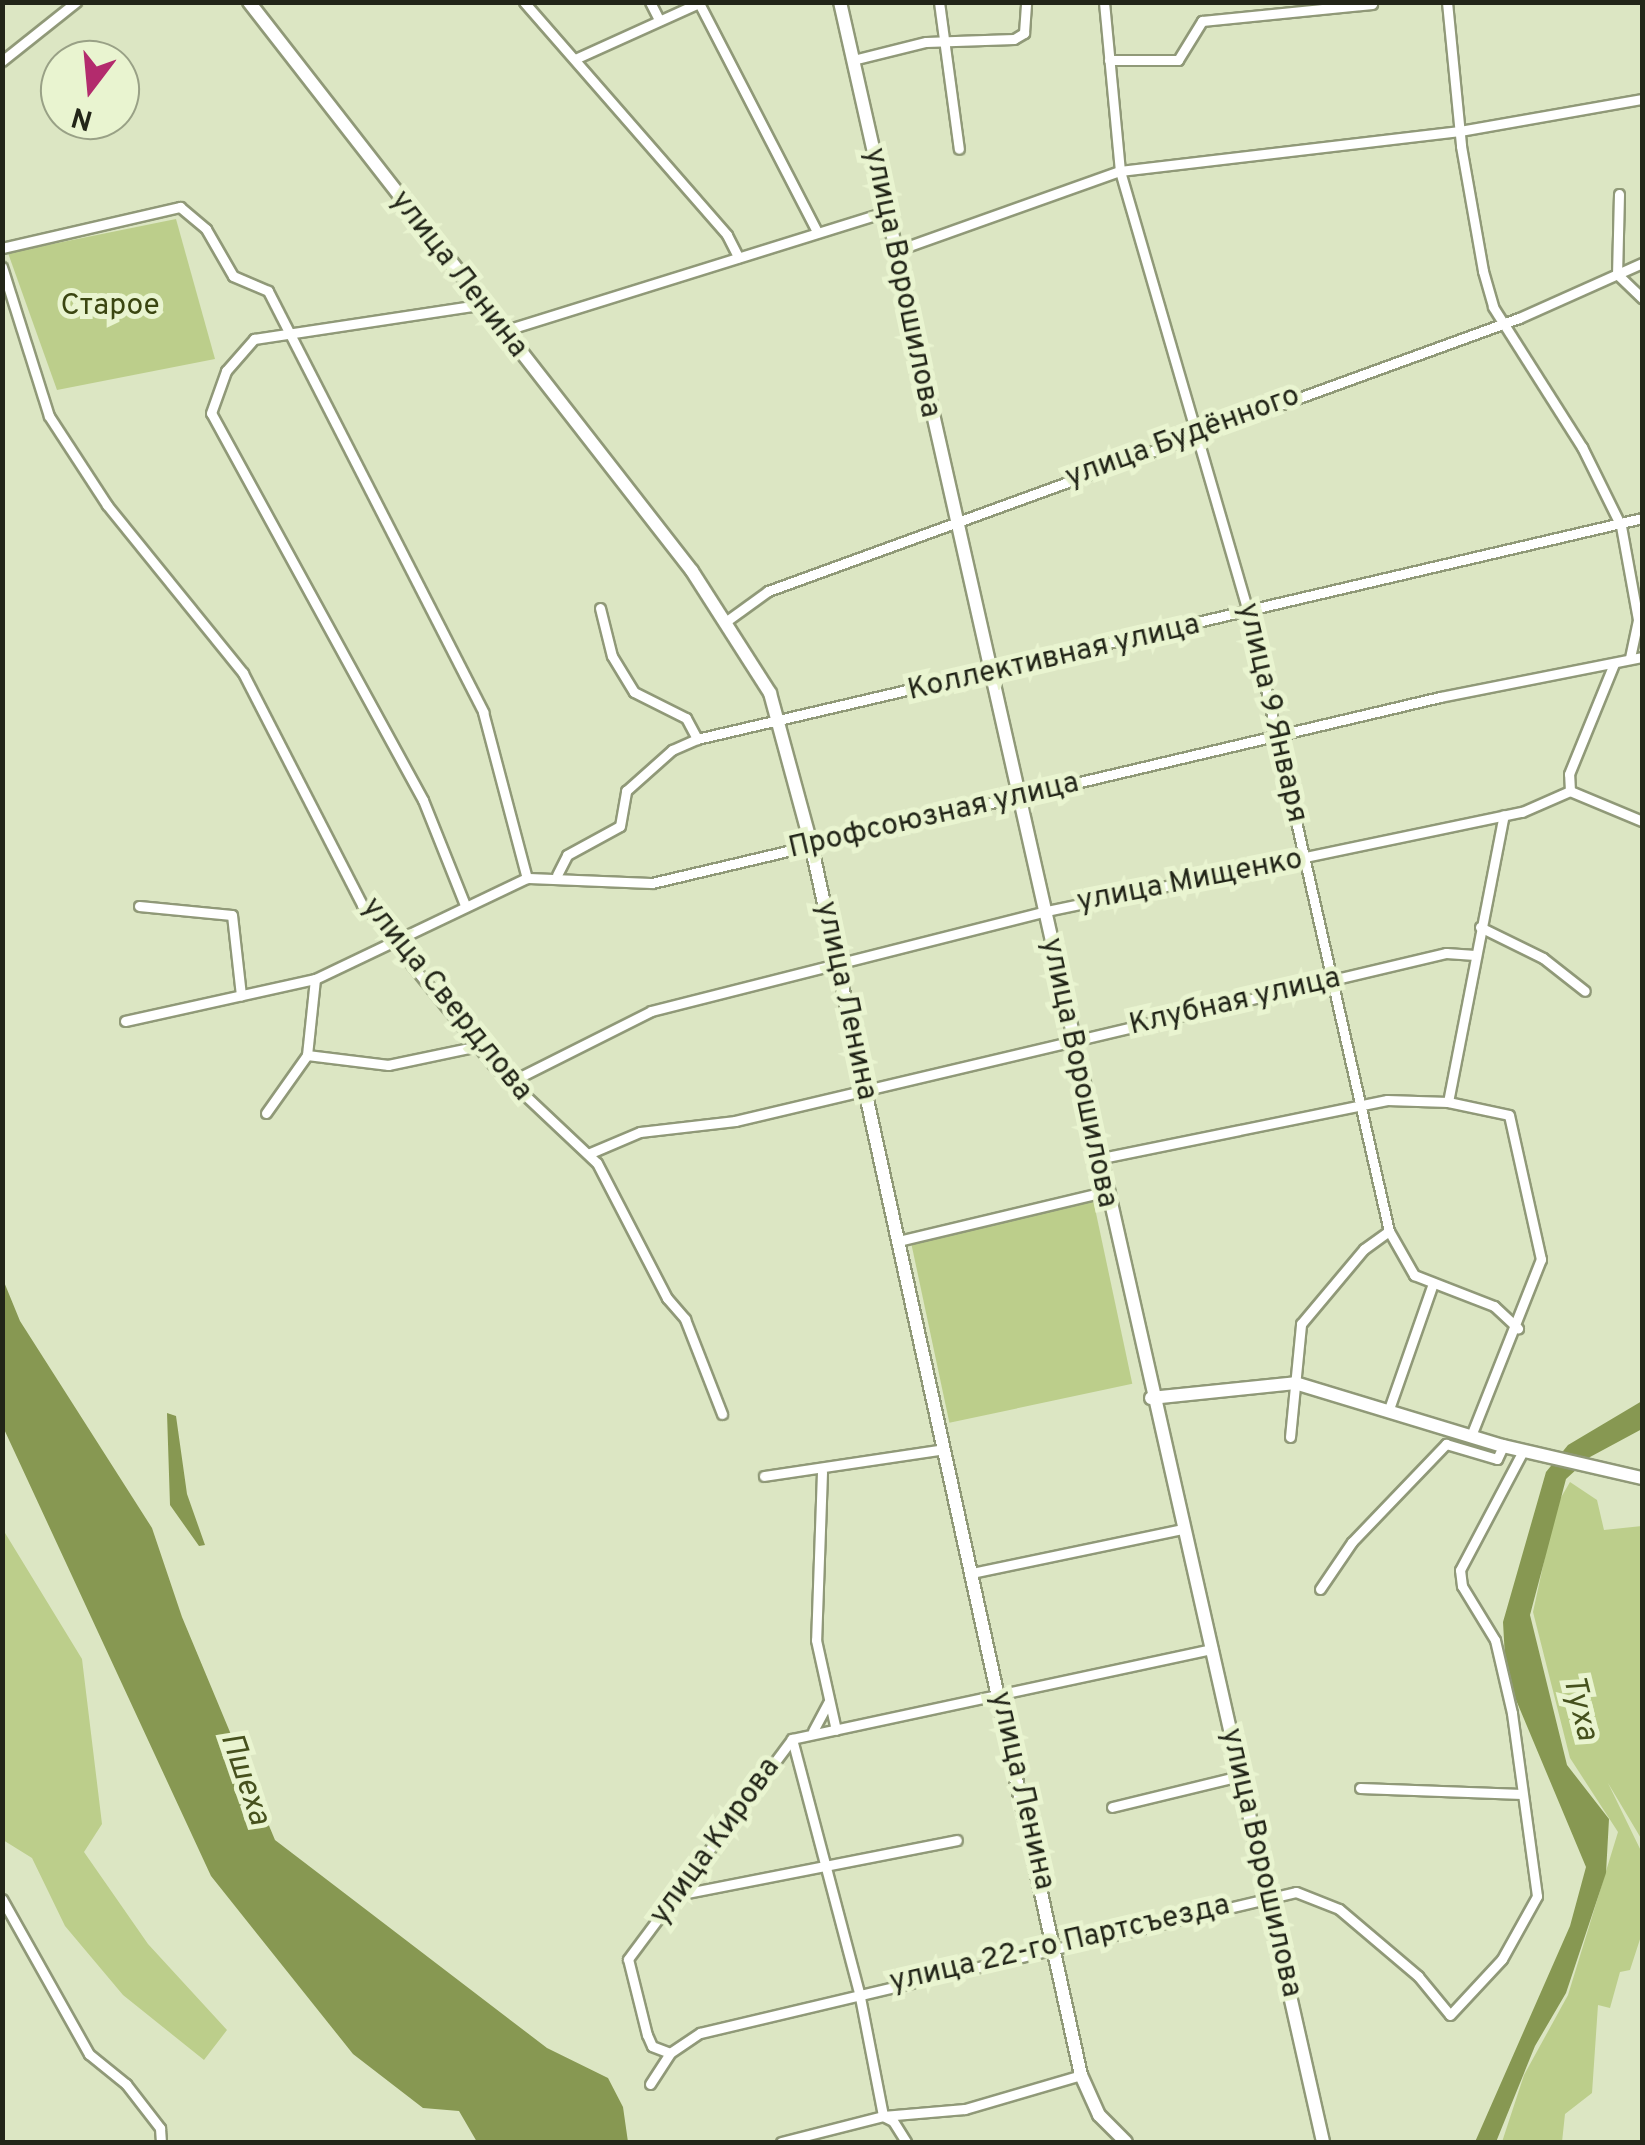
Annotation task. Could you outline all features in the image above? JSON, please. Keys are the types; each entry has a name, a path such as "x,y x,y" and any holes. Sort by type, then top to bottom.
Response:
{"main road":[{"name":"улица Ленина","path":"250,2 500,332 728,620 779,722 811,844 1057,1950 1081,2075 1099,2116 1126,2142"},
{"name":"улица Ворошилова","path":"840,2 892,252 1104,1192 1323,2142"},
{"path":"1151,1398 1295,1383 1503,1446 1604,1473 1642,1478"}],"street":[{"path":"2,60 76,2"},
{"path":"524,2 727,235 738,257"},
{"path":"650,2 658,18"},
{"path":"939,2 959,149"},
{"path":"853,60 944,41 1014,40 1024,33 1026,2"},
{"name":"улица 9 Января","path":"1104,2 1120,171 1249,614 1357,1106 1389,1231 1414,1275 1432,1286"},
{"path":"1447,2 1460,131 1484,271 1505,322 1582,447 1621,526 1638,620 1630,658"},
{"path":"574,60 658,18 700,3 816,232"},
{"path":"1109,60 1178,60 1202,22 1372,4"},
{"path":"892,252 1120,171 1460,131 1642,99"},
{"path":"1619,194 1617,274 1642,298"},
{"path":"2,248 180,207 206,229 233,276 268,291 286,333 483,712 526,878"},
{"path":"500,332 885,212"},
{"name":"улица Будённого","path":"728,620 768,591 1505,322 1642,263"},
{"name":"улица Свердлова","path":"2,267 50,416 107,505 243,674 362,905 400,938 412,964 478,1046 588,1154 684,1320 722,1414"},
{"path":"465,905 424,800 212,413 241,346 286,333 344,330 480,304"},
{"name":"Коллективная улица","path":"558,875 566,855 620,826 626,791 672,750 697,739 1249,614 1642,518"},
{"path":"600,608 612,656 634,692 686,718 697,739"},
{"name":"Профсоюзная улица","path":"126,1021 315,979 526,878 558,875 652,883 1440,696 1642,657"},
{"path":"1614,664 1569,774 1570,791 1642,821"},
{"name":"улица Мищенко","path":"512,1081 651,1010 1042,912 1504,816 1570,791"},
{"path":"1448,1102 1504,816"},
{"path":"139,906 232,915 241,996"},
{"path":"1480,928 1542,958 1585,991"},
{"name":"Клубная улица","path":"588,1154 640,1132 735,1121 1446,953 1475,956"},
{"path":"266,1113 307,1055 315,979"},
{"path":"307,1055 388,1065 478,1046"},
{"path":"1098,1159 1357,1106 1448,1102 1509,1115 1541,1259 1518,1328 1471,1436"},
{"path":"898,1241 1104,1192"},
{"path":"1290,1437 1309,1309 1389,1231"},
{"path":"1390,1410 1432,1286 1494,1306 1518,1328"},
{"path":"1320,1589 1352,1542 1446,1444 1496,1459 1503,1446"},
{"path":"764,1476 822,1472 944,1449"},
{"path":"1360,1788 1522,1800 1521,1753 1495,1640 1462,1586 1460,1570 1523,1451"},
{"path":"822,1472 815,1614 828,1703 836,1730"},
{"path":"972,1573 1183,1529"},
{"name":"улица Кирова","path":"670,2052 652,2046 626,1966 682,1894 710,1845 792,1739 813,1731 1000,1699 1212,1648"},
{"path":"813,1731 828,1703"},
{"path":"792,1739 860,1992 882,2116"},
{"path":"1112,1807 1240,1776"},
{"name":"улица 22-го Партсъезда","path":"670,2052 700,2033 860,1992 1057,1950 1296,1892 1338,1908 1418,1976 1450,2014 1502,1959 1537,1896 1536,1856 1522,1800"},
{"path":"682,1894 957,1840"},
{"path":"2,1899 88,2054 126,2084 160,2128 161,2142"},
{"path":"650,2084 670,2052"},
{"path":"782,2142 882,2116 965,2110 1081,2075"},
{"path":"882,2116 894,2120 906,2142"}],"green space":[{"name":"Старое","path":"176,219 215,359 57,390 8,253"},
{"path":"1093,1199 1132,1384 949,1423 910,1238"},
{"path":"1570,1482 1597,1500 1604,1530 1642,1526 1642,1840 1608,1783 1642,1853 1642,1933 1630,1970 1620,1972 1610,2008 1598,2005 1592,2093 1565,2114 1562,2142 1502,2142 1524,2075 1568,1995 1618,1832 1570,1758 1533,1612 1556,1506"},
{"path":"2,1528 82,1659 102,1824 84,1852 148,1944 227,2030 204,2060 123,1995 65,1926 32,1858 3,1840"}],"water":[{"name":"Пшеха","path":"2,1277 20,1321 152,1528 182,1617 275,1840 547,2048 608,2078 623,2107 628,2142 477,2142 459,2111 423,2108 353,2054 211,1876 3,1427"},
{"path":"1642,1401 1642,1429 1590,1457 1566,1479 1530,1615 1567,1765 1609,1819 1606,1873 1566,1993 1535,2046 1496,2142 1475,2142 1570,1926 1586,1867 1506,1676 1503,1622 1546,1472 1568,1445"},
{"path":"167,1413 176,1416 187,1494 205,1545 199,1546 170,1505"}],"water label":[{"name":"Туха","path":"1579,1708"}]}
